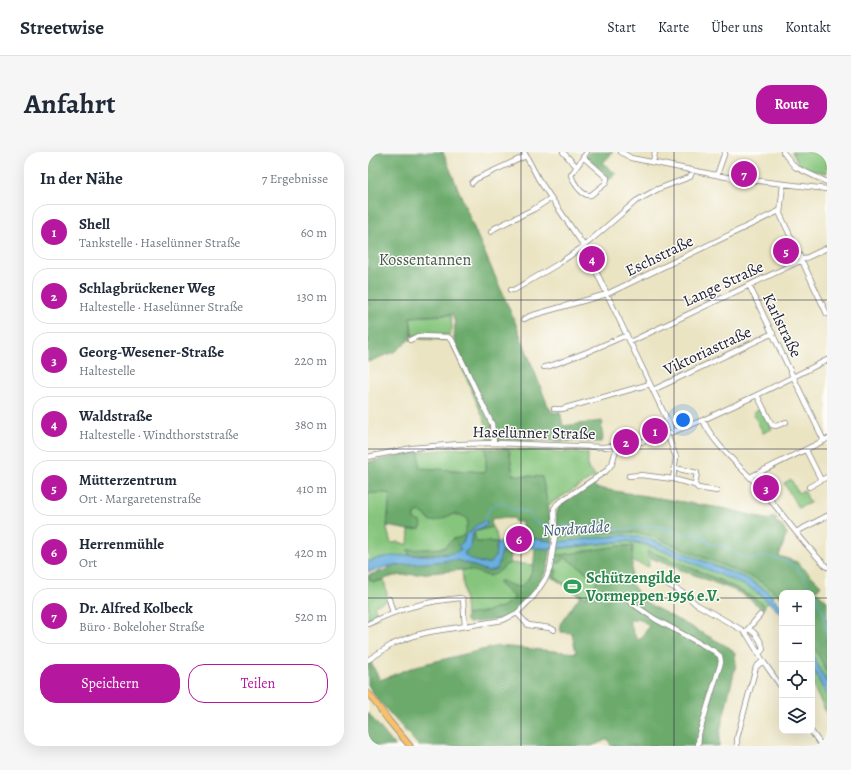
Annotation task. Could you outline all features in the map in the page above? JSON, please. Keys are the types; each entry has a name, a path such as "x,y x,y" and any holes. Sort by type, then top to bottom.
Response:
{"main road":[{"path":"368,693 410,746"}],"street":[{"path":"563,152 576,166"},
{"path":"583,157 606,175 607,178 606,183 591,196 586,196 572,179 571,175 576,166 583,157 587,152"},
{"path":"621,152 631,158 717,175 827,189"},
{"path":"653,162 655,152"},
{"path":"717,175 725,152"},
{"path":"783,152 795,167 827,182"},
{"path":"472,184 476,179 525,154 551,198 584,246 673,432"},
{"path":"511,290 514,290 558,264 584,246 636,201 658,189 690,177 694,170"},
{"path":"782,184 779,212 827,314"},
{"path":"491,232 495,228 534,209 551,198"},
{"name":"Eschstraße","path":"524,319 607,294 779,212"},
{"name":"Lange Straße","path":"630,342 827,248"},
{"name":"Karlstraße","path":"750,285 825,440"},
{"name":"Viktoriastraße","path":"653,390 773,333"},
{"path":"544,367 587,352 627,335"},
{"path":"410,340 418,336 448,337 452,340 492,424 494,443"},
{"name":"Haselünner Straße","path":"368,457 412,448 433,446 494,443 617,446 652,440 703,420 827,360"},
{"path":"554,409 562,409 650,384"},
{"path":"757,395 772,426 786,422"},
{"path":"703,420 709,432 774,504 813,553 827,567"},
{"path":"668,434 676,457 673,479"},
{"path":"750,477 825,440"},
{"path":"368,660 386,648 402,640 429,632 503,620 517,614 533,597 546,578 550,568 555,536 553,516 554,509 557,504 606,471 612,464 617,446"},
{"path":"806,450 821,480"},
{"path":"675,468 697,473 695,485"},
{"path":"629,476 641,475 673,479 695,485 698,488 717,491"},
{"path":"809,487 827,477"},
{"path":"796,532 827,516"},
{"path":"653,579 660,580 685,594 696,604 746,631 763,661 779,684"},
{"path":"368,624 393,613 430,602 462,598 465,626"},
{"path":"389,599 393,613"},
{"path":"630,602 655,619 714,651 720,656 721,662 699,734 698,746"},
{"path":"517,614 528,625 550,628 554,630"},
{"path":"746,631 760,615"},
{"path":"737,746 756,667 763,661"},
{"path":"814,734 822,746"}],"green space":[{"name":"Kossentannen","path":"368,152 443,152 515,322 548,406 553,413 560,411 563,426 602,421 603,425 601,426 603,438 601,442 497,440 493,424 454,340 455,325 453,314 410,317 412,337 396,351 368,362"},
{"path":"589,152 613,152 603,163 616,174 609,180 606,174 585,157"},
{"path":"792,152 827,152 827,173 801,168"},
{"path":"451,315 452,329 450,335 413,336 410,317"},
{"path":"419,337 449,339 452,341 491,425 492,441 488,441 486,424 451,342 448,340 420,339"},
{"path":"762,408 772,429 763,433 753,413"},
{"path":"458,448 486,448 486,472 419,468 419,452"},
{"path":"486,448 509,449 513,475 542,477 553,528 552,541 536,539 522,541 522,522 515,522 513,518 491,519 492,527 474,532 475,530 483,528 487,524 485,521 474,527 471,532 466,535 458,553 409,555 408,550 444,548 453,539 464,535 468,521 459,514 454,514 435,521 430,521 425,514 418,512 415,514 413,519 421,522 422,526 420,529 409,530 387,526 390,493 368,493 368,462 419,452 420,468 486,472"},
{"path":"509,449 588,453 588,469 596,476 548,505 542,477 513,475"},
{"path":"791,479 798,493 804,490 810,503 798,508 784,483"},
{"path":"593,483 596,488 727,509 769,520 774,516 777,520 775,522 780,524 787,533 779,556 797,562 821,585 816,591 827,601 827,672 815,649 815,590 779,590 779,596 769,587 756,579 652,536 630,532 565,536 558,535 556,516 559,506"},
{"path":"368,493 390,493 387,529 391,543 399,542 408,545 409,530 420,529 413,519 414,515 417,513 423,513 428,519 433,521 449,515 461,516 466,518 469,524 464,535 453,539 443,548 408,550 409,555 381,558 368,562"},
{"path":"492,527 496,533 498,542 476,542 474,532"},
{"path":"474,532 476,542 498,542 496,544 495,556 491,563 480,563 465,555"},
{"path":"631,532 652,536 756,579 776,593 773,597 767,591 748,579 649,539 624,535 557,542 558,535 565,536"},
{"path":"626,541 665,551 728,577 754,590 769,602 765,606 749,595 720,580 648,551 649,567 632,561 632,546 618,546 562,555 555,554 556,549"},
{"path":"504,546 512,547 510,563 496,574 489,576 471,570 462,570 394,576 373,582 370,580 369,575 388,569 390,566 457,560 483,570 493,570"},
{"path":"618,546 633,546 631,584 647,603 730,648 735,654 736,664 720,731 719,746 611,746 608,739 592,746 419,746 377,699 368,685 368,663 370,661 380,680 416,666 498,646 576,653 572,633 561,632 560,624 580,596 549,575 552,569 557,570 555,577 586,598 598,580 564,557 560,563 554,562 555,554 562,555","holes":["638,618 649,625 642,638 637,640 629,621"]},
{"path":"535,547 551,549 548,564 539,585 520,609 504,618 469,623 466,621 466,615 486,612 504,606 515,598 498,582 500,580 513,586 520,587 525,583 531,575"},
{"path":"647,551 685,565 750,595 765,606 763,610 750,599 736,591 648,557"},
{"path":"564,557 598,580 586,598 554,577 552,569 554,562 560,563"},
{"path":"510,563 534,565 528,580 520,587 513,586 500,580 498,583 515,598 504,606 486,612 466,615 462,570 471,570 489,576 501,570"},
{"path":"368,575 370,580 378,582 384,579 388,600 374,606 379,617 368,622"},
{"path":"815,649 827,672 827,683 815,660"},
{"path":"815,672 827,697 827,714 815,690"},
{"path":"368,713 395,746 368,746"}],"water":[{"path":"486,521 486,526 475,530 471,538 470,548 465,552 465,555 480,563 491,563 495,557 497,543 509,540 516,542 536,539 557,542 624,535 649,539 748,579 767,591 779,603 779,612 760,594 748,587 670,553 643,543 626,541 551,549 505,546 497,569 488,571 457,560 390,566 368,572 368,562 380,558 399,555 440,555 457,552 461,549 458,546 464,541 465,536 471,532 474,527"},
{"path":"815,660 827,683 827,697 815,672"}],"waterway":[{"name":"Nordradde","path":"484,521 490,507 501,502 514,510 523,511 534,521 540,524 552,525"},
{"name":"Nordradde","path":"558,525 601,530 629,529 651,526 667,527 686,534 692,534 702,541 707,541 710,544 724,547 738,555 751,559 767,556 788,562 797,568 814,592 824,615 827,638"},
{"path":"662,528 671,532 675,530"},
{"path":"693,534 701,533 707,541"}],"place":[{"name":"Dr. Alfred Kolbeck","path":"744,174"},
{"name":"Mütterzentrum","path":"786,251"},
{"name":"Waldstraße","path":"592,259"},
{"name":"Shell","path":"655,431"},
{"name":"Schlagbrückener Weg","path":"626,442"},
{"name":"Georg-Wesener-Straße","path":"766,488"},
{"name":"Herrenmühle","path":"519,539"},
{"name":"Schützengilde Vormeppen 1956 e.V.","path":"573,586"}]}
